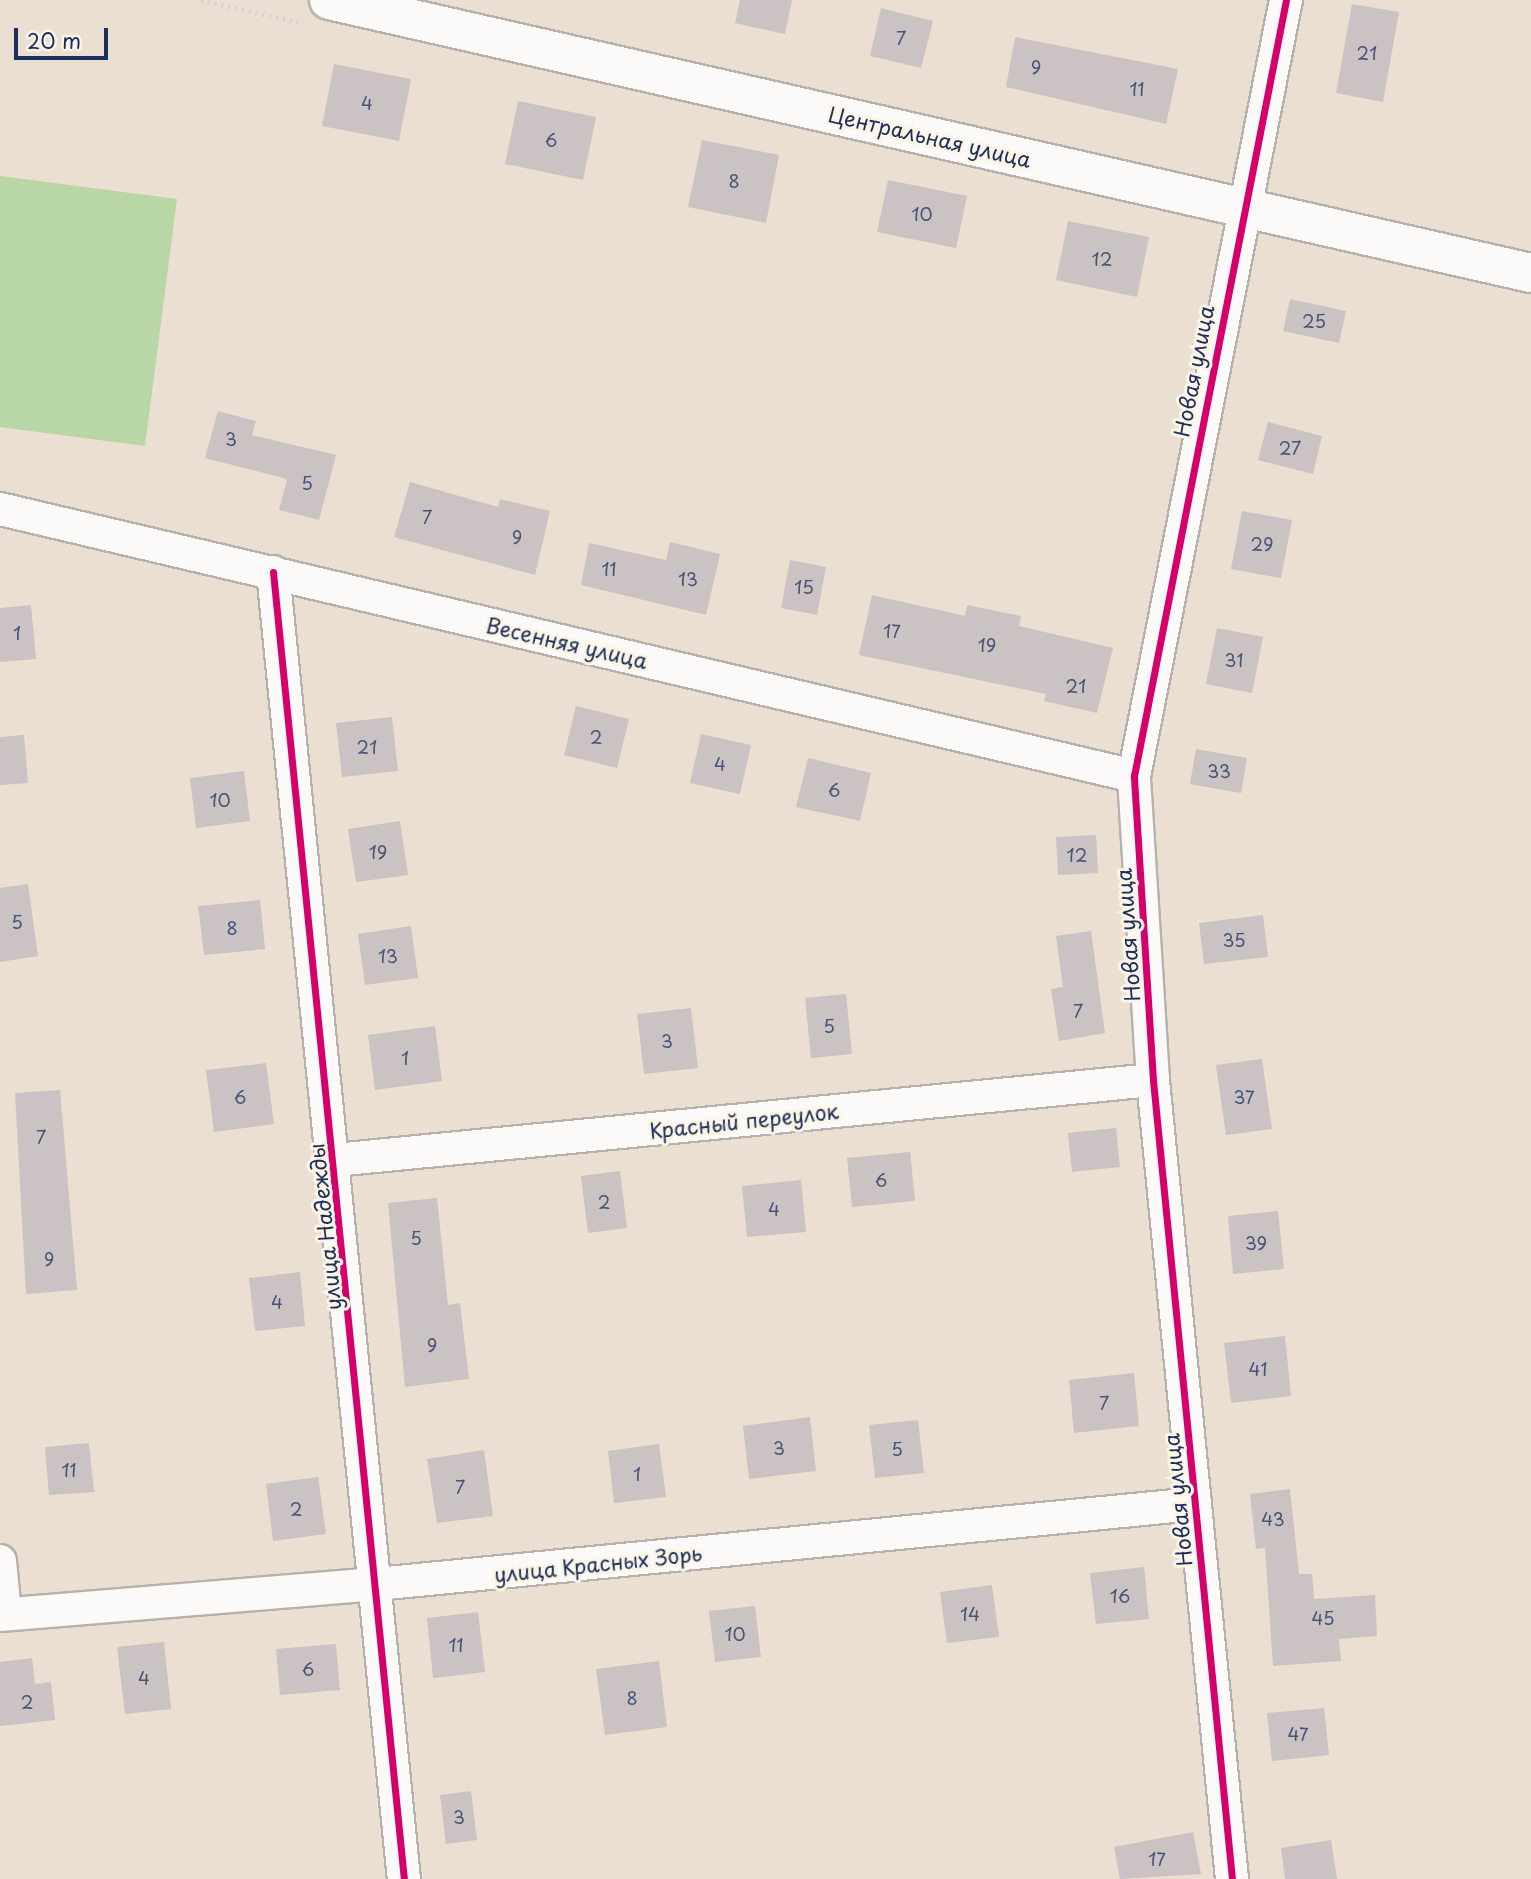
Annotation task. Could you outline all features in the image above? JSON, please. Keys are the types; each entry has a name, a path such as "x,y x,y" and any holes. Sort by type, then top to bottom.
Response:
{"street":[{"name":"Центральная улица","path":"329,0 1531,273"},
{"name":"Новая улица","path":"1232,1879 1153,1080 1134,776 1242,206 1286,0"},
{"name":"Весенняя улица","path":"0,509 1134,776"},
{"name":"улица Надежды","path":"273,572 335,1160 404,1879"},
{"name":"Красный переулок","path":"335,1160 1153,1080"},
{"name":"улица Красных Зорь","path":"3,1615 377,1584 1195,1504"},
{"path":"0,1561 3,1615"}],"green space":[{"path":"0,176 177,199 145,446 0,427"}],"building":[{"path":"740,0 792,0 785,34 735,23"},
{"path":"1352,4 1399,12 1383,102 1336,93"},
{"path":"881,8 933,21 921,68 870,56"},
{"path":"1015,37 1178,69 1166,124 1006,87"},
{"path":"334,64 411,79 399,141 322,126"},
{"path":"518,101 596,117 583,180 505,164"},
{"path":"702,140 779,155 766,223 688,207"},
{"path":"888,180 967,196 956,248 877,232"},
{"path":"1068,221 1149,237 1137,297 1056,280"},
{"path":"1290,299 1346,311 1339,343 1283,331"},
{"path":"218,411 256,421 252,435 336,455 319,520 279,510 287,479 205,458"},
{"path":"1268,422 1322,436 1313,474 1258,460"},
{"path":"410,482 498,507 500,499 550,511 535,575 394,537"},
{"path":"1242,511 1292,520 1281,578 1231,569"},
{"path":"670,542 720,554 706,615 581,585 589,543 666,560"},
{"path":"790,560 826,567 817,615 781,608"},
{"path":"872,595 965,616 967,605 1021,616 1019,626 1113,648 1097,713 1044,701 1046,694 859,655"},
{"path":"31,605 36,659 0,662 0,608"},
{"path":"1217,628 1263,637 1252,693 1206,684"},
{"path":"576,706 629,719 617,768 564,755"},
{"path":"392,717 398,771 342,777 336,723"},
{"path":"701,734 751,745 740,794 690,783"},
{"path":"24,735 28,783 0,785 0,737"},
{"path":"1196,749 1247,758 1241,793 1190,784"},
{"path":"808,758 871,773 860,821 796,807"},
{"path":"244,771 250,821 196,828 190,778"},
{"path":"400,821 408,875 356,882 348,829"},
{"path":"1096,835 1098,873 1058,875 1056,837"},
{"path":"28,884 38,956 0,962 0,888"},
{"path":"260,900 265,949 204,955 198,906"},
{"path":"1263,915 1268,957 1204,964 1199,923"},
{"path":"411,926 418,978 365,985 358,934"},
{"path":"1091,931 1105,1033 1059,1041 1051,989 1063,987 1056,936"},
{"path":"846,994 852,1054 811,1058 805,998"},
{"path":"691,1008 698,1068 644,1074 637,1014"},
{"path":"435,1026 442,1081 375,1090 368,1035"},
{"path":"1262,1059 1272,1129 1226,1135 1216,1065"},
{"path":"266,1063 274,1124 214,1132 206,1070"},
{"path":"60,1090 77,1290 26,1294 15,1093"},
{"path":"1116,1128 1120,1167 1072,1172 1068,1133"},
{"path":"910,1152 915,1201 852,1207 847,1158"},
{"path":"620,1171 627,1228 588,1233 581,1176"},
{"path":"801,1180 806,1232 747,1237 742,1186"},
{"path":"437,1198 448,1305 460,1303 469,1379 405,1387 388,1203"},
{"path":"1278,1211 1284,1269 1233,1274 1228,1216"},
{"path":"300,1272 305,1326 255,1331 249,1278"},
{"path":"1285,1336 1291,1396 1231,1403 1224,1343"},
{"path":"1134,1373 1139,1426 1074,1433 1069,1380"},
{"path":"810,1417 816,1471 749,1479 743,1426"},
{"path":"918,1420 924,1473 875,1478 869,1425"},
{"path":"89,1443 94,1492 49,1495 45,1447"},
{"path":"659,1444 666,1497 614,1503 608,1451"},
{"path":"484,1450 493,1516 437,1523 427,1459"},
{"path":"318,1477 326,1534 273,1541 266,1484"},
{"path":"1290,1489 1299,1574 1312,1574 1314,1599 1375,1595 1377,1636 1339,1639 1341,1661 1273,1666 1265,1548 1256,1549 1250,1494"},
{"path":"1144,1567 1149,1619 1096,1624 1090,1573"},
{"path":"992,1585 999,1637 947,1643 940,1592"},
{"path":"755,1606 761,1657 715,1662 709,1611"},
{"path":"478,1612 485,1672 433,1678 427,1618"},
{"path":"164,1642 171,1709 125,1714 117,1647"},
{"path":"336,1644 340,1690 280,1695 276,1649"},
{"path":"32,1658 35,1684 51,1682 55,1720 0,1726 0,1662"},
{"path":"659,1661 667,1727 605,1735 596,1669"},
{"path":"1324,1708 1329,1755 1272,1761 1267,1713"},
{"path":"471,1791 477,1840 446,1844 440,1795"},
{"path":"1193,1832 1201,1874 1120,1879 1114,1847"},
{"path":"1331,1840 1337,1879 1285,1879 1281,1848"}],"cycle path":[{"path":"1232,1879 1153,1080 1134,776 1286,0"},
{"path":"273,572 404,1879"}]}
